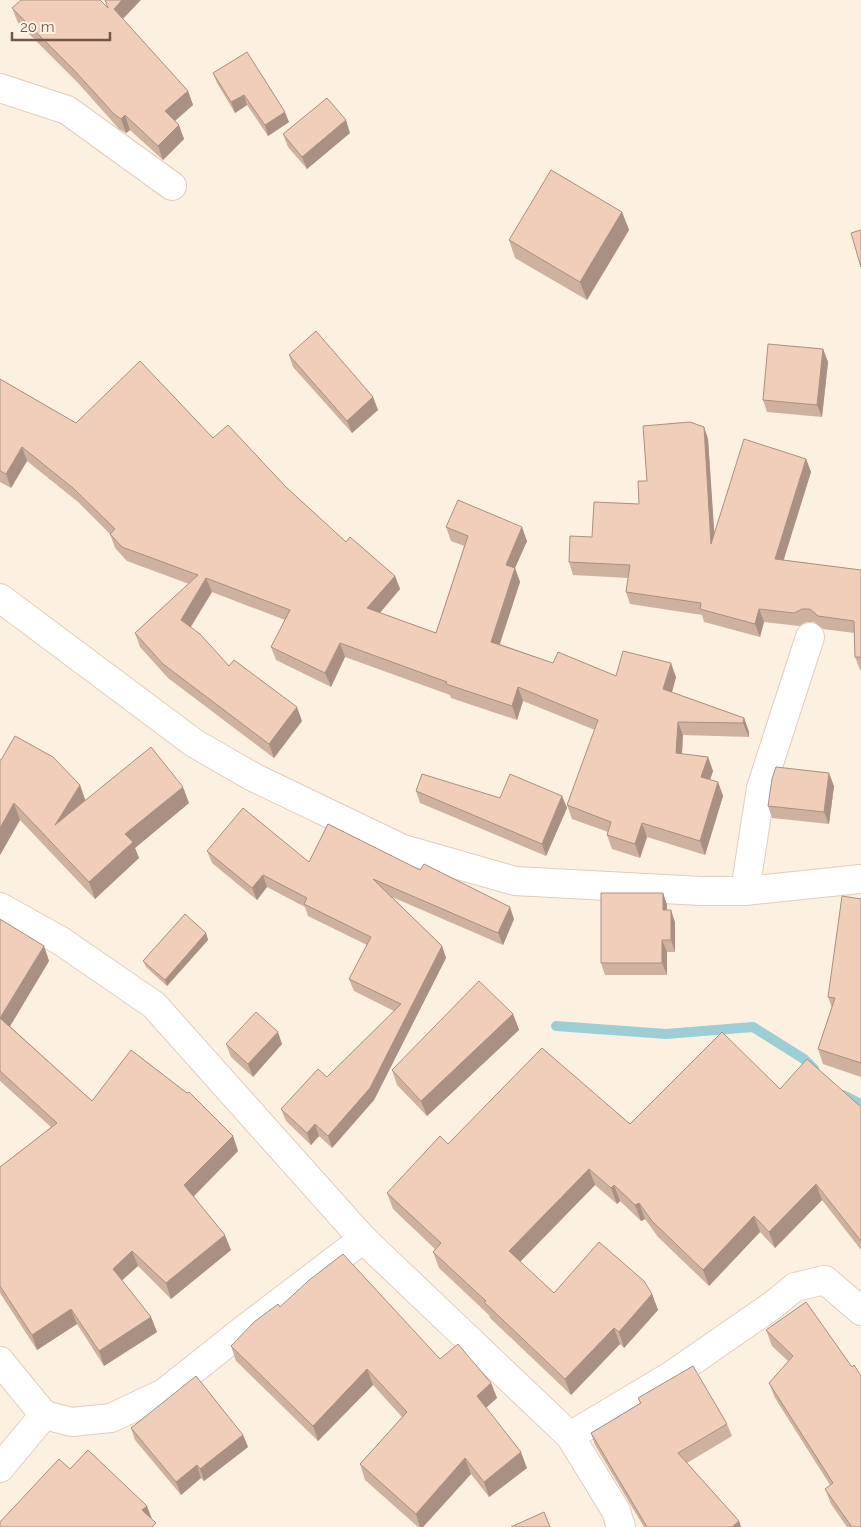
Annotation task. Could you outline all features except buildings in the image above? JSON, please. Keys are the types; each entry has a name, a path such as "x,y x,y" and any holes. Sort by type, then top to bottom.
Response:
{"street":[{"path":"0,88 67,110 172,186"},
{"path":"0,598 194,743 253,777 403,849 515,881 701,891 745,891 861,879"},
{"path":"745,891 761,788 810,637"},
{"path":"0,907 61,941 154,1005 363,1239 570,1436 616,1511 621,1527"},
{"path":"0,1361 44,1415 72,1422 111,1418 164,1393 363,1239"},
{"path":"570,1436 672,1375 773,1305 795,1287 825,1280 861,1311"},
{"path":"0,1468 44,1415"}],"waterway":[{"path":"556,1026 666,1034 753,1027 804,1059 814,1069"},
{"path":"843,1095 861,1104"}]}
